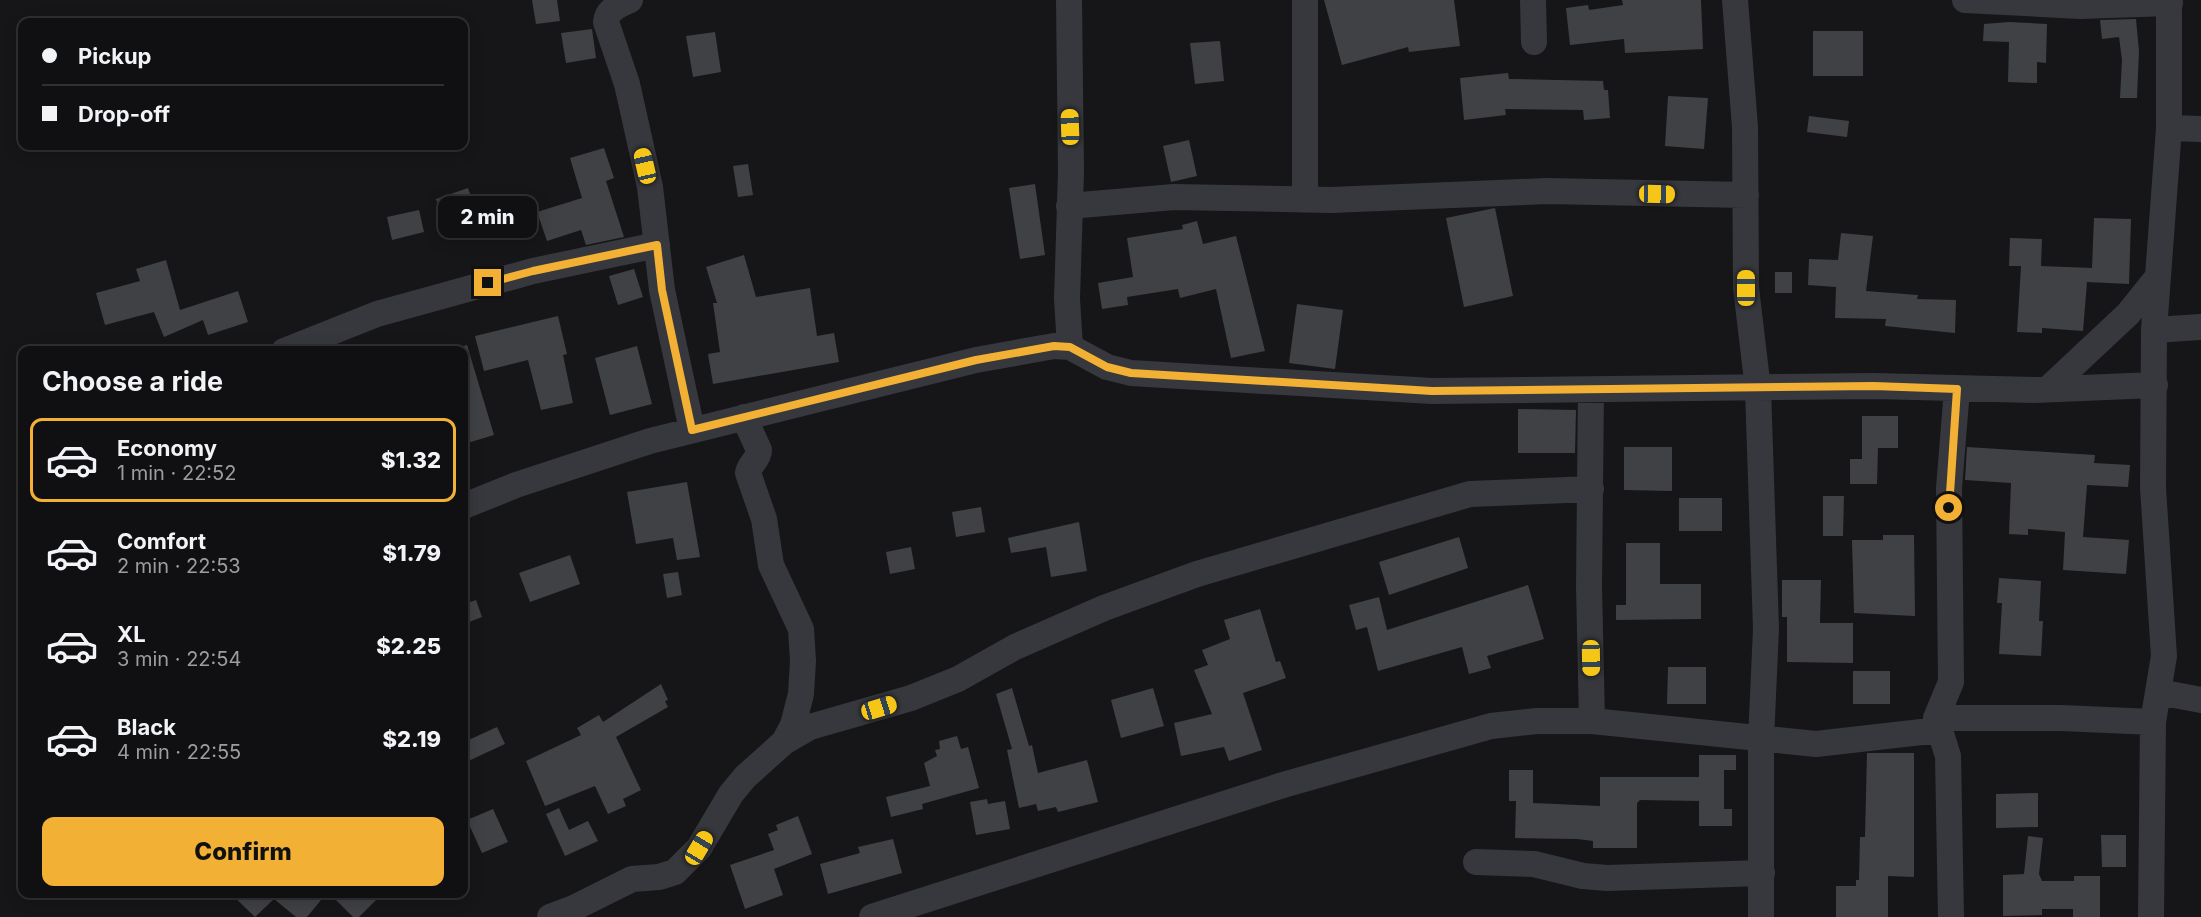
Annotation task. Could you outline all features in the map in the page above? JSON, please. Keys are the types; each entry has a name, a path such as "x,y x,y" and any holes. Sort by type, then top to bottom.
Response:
{"street":[{"path":"630,0 614,8 605,19 627,84 650,187 662,290 692,430"},
{"path":"1069,0 1070,206 1066,299 1070,347"},
{"path":"1305,0 1305,200"},
{"path":"1533,0 1534,42"},
{"path":"1735,0 1746,127 1746,288 1758,389 1766,629 1761,740 1761,917"},
{"path":"1965,0 2080,6 2169,1 2169,128 2154,330 2153,488 2164,628 2164,656 2153,722 2151,917"},
{"path":"2169,128 2201,129"},
{"path":"1070,206 1174,197 1305,200 1547,191 1746,195"},
{"path":"297,346 377,314 533,271 657,245"},
{"path":"2049,388 2128,314 2157,278"},
{"path":"2154,330 2201,327"},
{"path":"468,504 516,485 650,441 976,360 1043,347 1070,347 1107,367 1131,373 1432,391 1874,386 1957,389 2155,385"},
{"path":"1951,917 1948,756 1946,742 1937,724 1951,682 1949,488 1957,389"},
{"path":"1591,390 1589,586 1592,721"},
{"path":"744,417 759,450 748,473 764,519 771,565 801,629 803,661 801,693 793,725 784,742"},
{"path":"550,917 574,908 632,879 659,877 675,872 699,848 746,777 784,742 810,727 911,698 958,679 1015,647 1094,612 1197,574 1470,494 1591,489"},
{"path":"2159,692 2201,700"},
{"path":"872,917 1283,785 1491,726 1537,721 1592,721 1654,725 1761,740 1816,744 1937,724 2061,718 2153,722"},
{"path":"1476,862 1534,864 1582,876 1607,878 1762,873"}],"building":[{"path":"532,0 557,0 560,21 536,24"},
{"path":"1324,0 1454,0 1460,46 1409,52 1408,47 1342,65"},
{"path":"1622,0 1701,0 1703,49 1625,53 1624,39 1570,45 1566,8 1588,5 1589,10 1623,5"},
{"path":"2136,19 2139,51 2137,98 2120,98 2122,60 2119,37 2102,39 2100,20"},
{"path":"2009,22 2047,24 2046,63 2037,62 2037,83 2008,82 2009,42 1983,41 1984,24"},
{"path":"592,29 596,58 566,63 561,33"},
{"path":"1813,31 1863,31 1863,76 1813,76"},
{"path":"715,32 721,72 693,77 686,36"},
{"path":"1220,41 1224,81 1195,84 1190,43"},
{"path":"1508,73 1509,79 1603,81 1604,90 1608,90 1610,118 1584,120 1583,110 1505,109 1506,115 1464,120 1460,78"},
{"path":"1668,96 1708,98 1704,149 1665,146"},
{"path":"1809,116 1849,121 1847,137 1807,132"},
{"path":"1189,140 1197,176 1171,182 1163,146"},
{"path":"604,148 614,178 606,181 624,237 586,245 581,230 547,241 537,212 582,198 570,158"},
{"path":"748,164 753,195 738,197 733,166"},
{"path":"1035,184 1045,255 1020,259 1009,188"},
{"path":"468,188 473,203 441,213 436,199"},
{"path":"1495,208 1513,296 1464,307 1446,218"},
{"path":"419,210 424,232 392,240 387,217"},
{"path":"2094,218 2131,219 2129,284 2087,282 2083,331 2042,328 2042,333 2017,332 2021,266 2009,266 2010,238 2042,239 2041,266 2092,268"},
{"path":"1197,221 1203,244 1236,236 1265,351 1231,358 1216,289 1180,298 1178,289 1127,297 1128,305 1102,309 1098,283 1133,277 1127,238 1183,229 1182,225"},
{"path":"1841,233 1873,236 1866,291 1918,295 1917,299 1956,300 1955,333 1885,326 1886,319 1835,318 1836,287 1808,285 1809,259 1838,260"},
{"path":"744,255 756,297 810,288 817,336 834,333 839,362 713,384 708,354 720,352 713,303 717,303 706,267"},
{"path":"166,260 180,310 238,291 248,322 208,335 203,320 164,337 154,312 105,325 96,293 140,281 136,269"},
{"path":"634,269 643,297 618,305 609,276"},
{"path":"1775,272 1792,272 1792,293 1775,293"},
{"path":"1297,304 1343,310 1335,369 1289,363"},
{"path":"558,316 567,354 563,355 573,403 541,410 528,360 484,371 475,336"},
{"path":"637,346 652,404 610,415 595,358"},
{"path":"468,348 494,435 468,443"},
{"path":"1518,409 1576,410 1575,453 1518,453"},
{"path":"1862,416 1898,416 1898,448 1878,448 1877,484 1850,484 1850,459 1862,459"},
{"path":"1624,447 1672,447 1672,491 1624,490"},
{"path":"1967,447 2095,455 2094,463 2130,465 2128,487 2087,485 2083,537 2129,540 2126,574 2063,570 2065,532 2028,529 2028,535 2009,534 2011,483 1965,480"},
{"path":"687,482 700,557 677,560 673,538 636,544 627,492"},
{"path":"1823,496 1844,496 1843,536 1823,536"},
{"path":"1679,498 1722,498 1722,531 1679,531"},
{"path":"981,507 985,532 956,537 952,512"},
{"path":"1079,522 1087,571 1051,577 1046,547 1011,553 1008,538"},
{"path":"1883,535 1914,535 1915,616 1854,613 1852,540 1883,540"},
{"path":"1459,537 1468,568 1389,595 1379,562"},
{"path":"1626,543 1660,543 1660,584 1701,584 1701,619 1616,620 1616,605 1626,605"},
{"path":"911,547 915,569 890,574 886,552"},
{"path":"570,555 580,584 530,602 519,573"},
{"path":"678,572 682,595 667,598 663,574"},
{"path":"1999,578 2041,581 2039,621 2043,621 2041,656 1999,654 2002,603 1997,603"},
{"path":"1782,580 1821,580 1820,623 1853,623 1853,663 1787,662 1787,617 1782,617"},
{"path":"1528,585 1544,639 1487,656 1491,668 1469,674 1462,647 1378,671 1367,627 1356,630 1349,605 1379,597 1387,630"},
{"path":"476,600 482,617 468,622 468,603"},
{"path":"1260,609 1276,662 1280,661 1286,678 1243,693 1262,750 1229,761 1224,747 1181,756 1174,723 1212,714 1194,670 1208,665 1202,650 1230,639 1224,620"},
{"path":"1668,667 1706,667 1706,704 1667,704"},
{"path":"1853,671 1890,671 1890,704 1853,704"},
{"path":"661,684 668,700 665,701 668,707 616,737 641,790 623,799 626,806 608,814 595,786 545,806 526,761 581,735 577,728 599,715 603,722"},
{"path":"1012,688 1029,746 1032,745 1038,773 1087,760 1098,802 1058,812 1056,807 1038,811 1036,804 1019,808 1007,750 1012,749 996,694"},
{"path":"1153,688 1164,726 1121,738 1111,700"},
{"path":"497,727 505,744 468,761 468,740"},
{"path":"957,736 961,749 968,747 979,788 922,804 923,809 891,817 886,797 930,786 924,763 937,756 935,750 940,749 939,741"},
{"path":"1867,753 1914,753 1914,877 1888,876 1888,917 1836,917 1836,886 1856,886 1856,880 1859,880 1860,837 1865,837"},
{"path":"1699,755 1736,755 1736,770 1724,770 1724,809 1732,809 1732,826 1699,826 1699,801 1640,800 1637,803 1637,848 1593,848 1593,841 1577,839 1515,838 1516,801 1509,801 1509,770 1533,770 1533,803 1600,806 1600,777 1699,777"},
{"path":"2038,793 2038,827 1996,828 1996,794"},
{"path":"987,799 988,804 1005,801 1010,829 976,835 970,802"},
{"path":"559,808 569,830 588,821 598,841 565,856 546,814"},
{"path":"493,809 508,842 482,853 468,820"},
{"path":"798,816 812,854 774,869 783,895 745,909 730,865 774,850 768,834 778,830 776,825"},
{"path":"2101,835 2126,835 2126,867 2102,867"},
{"path":"2028,836 2043,838 2039,874 2042,881 2074,881 2074,876 2100,876 2100,917 2073,917 2073,909 2042,909 2042,915 2003,916 2003,875 2024,874"},
{"path":"893,839 902,873 828,894 820,864 860,853 858,847"},
{"path":"235,898 323,898 307,917 296,917 274,899 255,917"},
{"path":"334,898 378,898 359,917 353,917"}],"route":[{"path":"488,283 533,271 657,245 662,290 692,430 976,360 1054,346 1070,347 1107,367 1131,373 1432,391 1874,386 1957,389 1949,508"}]}
